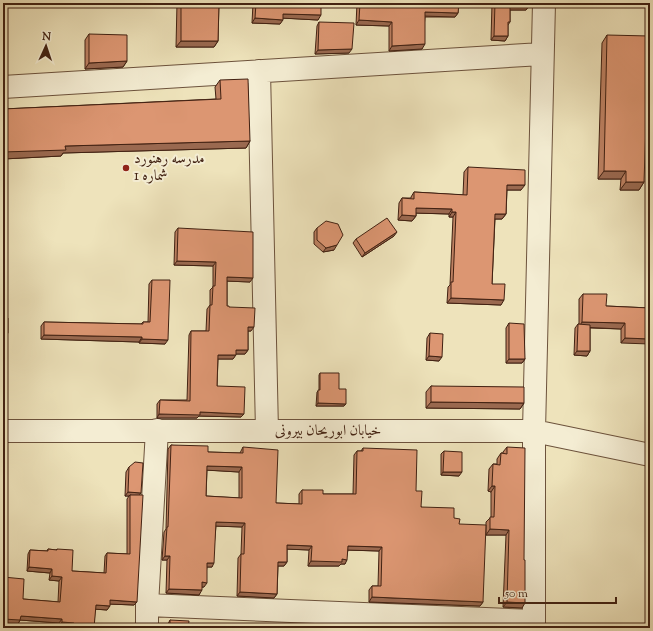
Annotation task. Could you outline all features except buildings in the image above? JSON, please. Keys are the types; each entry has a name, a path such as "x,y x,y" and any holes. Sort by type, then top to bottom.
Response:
{"street":[{"path":"147,605 534,625 534,431 544,3"},
{"path":"3,87 542,54"},
{"path":"259,71 267,431"},
{"path":"147,628 157,430"},
{"name":"خیابان ابوریحان بیرونی","path":"3,431 534,431 650,455"}],"place":[{"name":"مدرسه رهنورد شماره 1","path":"126,168"}]}
